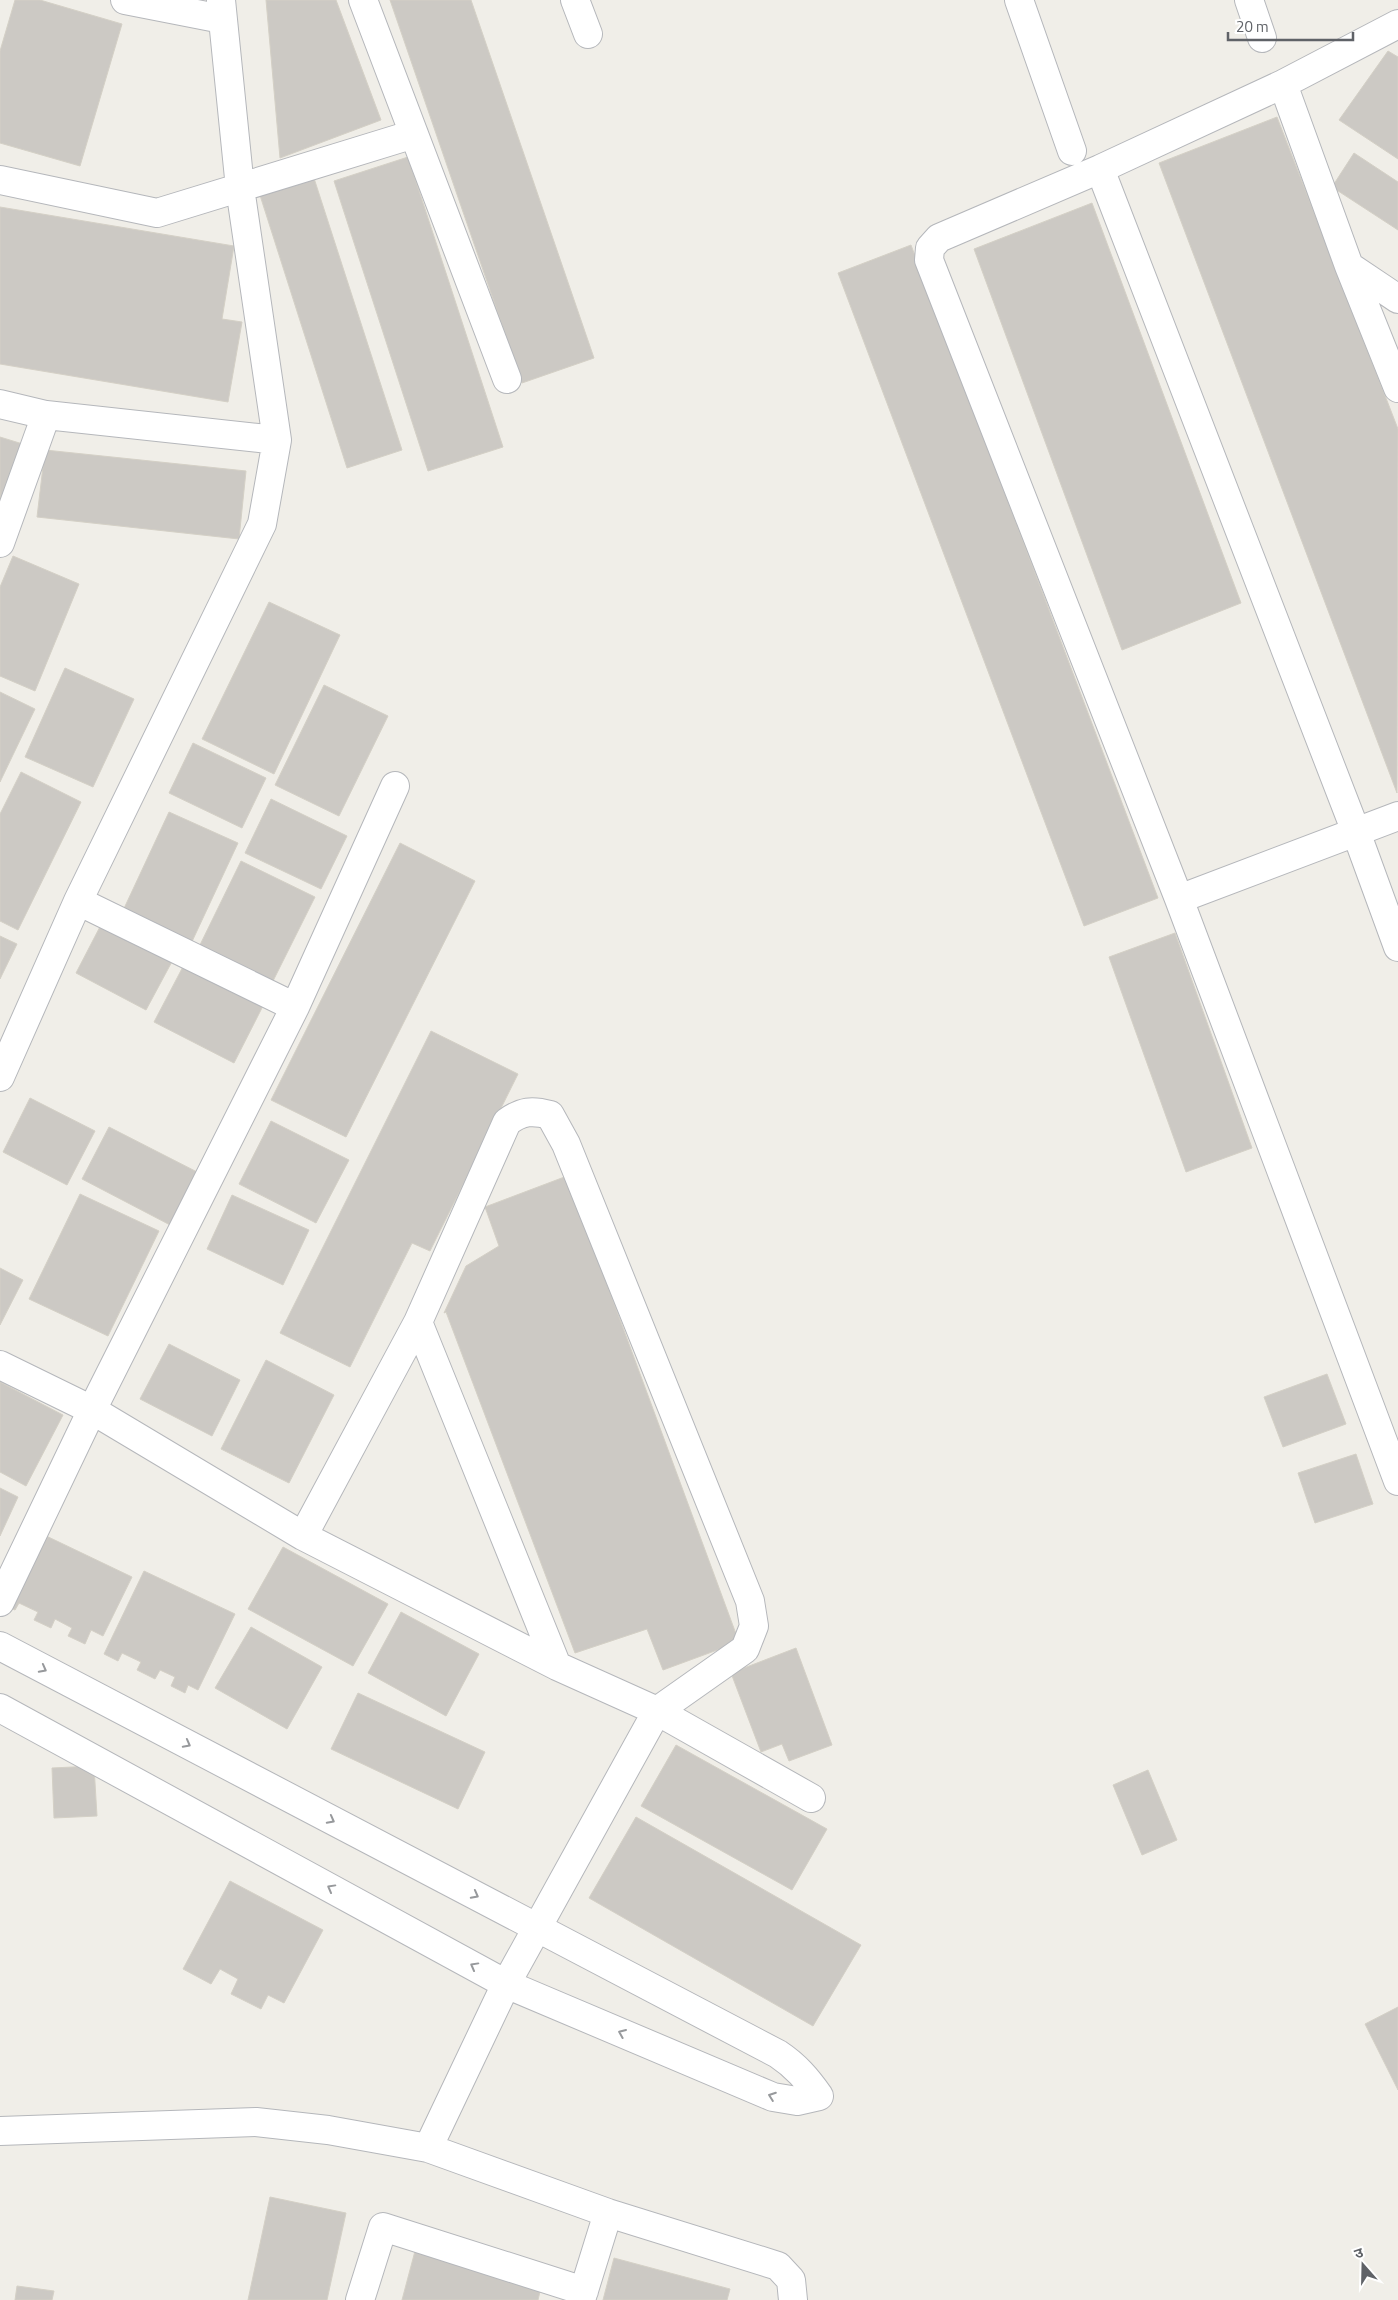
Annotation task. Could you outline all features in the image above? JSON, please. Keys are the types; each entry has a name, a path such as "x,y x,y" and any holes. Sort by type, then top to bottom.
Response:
{"street":[{"path":"0,1077 78,901 262,524 277,440 240,188 221,10 125,0"},
{"path":"364,0 507,379"},
{"path":"576,0 588,34"},
{"path":"1019,0 1072,151"},
{"path":"1249,0 1262,38"},
{"path":"1396,28 1283,84 1100,169 939,238 930,248 929,260 1179,899 1398,1481"},
{"path":"1283,84 1349,266 1398,388"},
{"path":"0,180 157,213 414,134"},
{"path":"1100,169 1356,832 1398,947"},
{"path":"1349,266 1398,299"},
{"path":"0,404 46,415 277,440"},
{"path":"0,542 46,415"},
{"path":"0,1602 92,1410 295,1007 395,786"},
{"path":"1179,899 1398,816"},
{"path":"78,901 295,1007"},
{"path":"303,1536 418,1322 507,1122 518,1114 534,1110 550,1114 566,1144 750,1601 754,1626 745,1649 657,1711 506,1984 428,2148"},
{"path":"418,1322 557,1666"},
{"path":"0,1365 92,1410 303,1536 557,1666 657,1711 811,1798"},
{"path":"0,1646 778,2054 792,2063 805,2076 819,2096 797,2101 772,2097 506,1984 0,1708"},
{"path":"0,2131 256,2122 328,2130 428,2148 608,2213 778,2266 791,2280 793,2300"},
{"path":"360,2300 383,2227 583,2296 608,2213"}],"building":[{"path":"15,0 40,0 122,24 80,166 0,143 0,51"},
{"path":"266,0 336,0 381,120 280,158"},
{"path":"390,0 471,0 594,358 522,383"},
{"path":"1388,51 1398,57 1398,159 1339,120"},
{"path":"1277,117 1398,429 1397,793 1159,163"},
{"path":"1354,153 1398,182 1398,230 1332,187"},
{"path":"408,157 503,447 428,471 334,181"},
{"path":"312,172 402,450 347,468 258,189"},
{"path":"1092,203 1241,603 1122,650 974,249"},
{"path":"0,207 234,246 222,319 242,322 228,402 0,364"},
{"path":"911,245 1158,898 1084,926 838,273"},
{"path":"0,437 26,445 0,514"},
{"path":"45,450 246,471 239,539 37,517"},
{"path":"13,556 79,584 35,691 0,676 0,587"},
{"path":"269,602 340,635 274,774 202,739"},
{"path":"65,668 134,699 93,787 25,757"},
{"path":"324,685 388,716 339,816 275,785"},
{"path":"0,692 35,709 0,782"},
{"path":"193,743 266,778 242,828 169,793"},
{"path":"21,772 81,802 18,930 0,921 0,814"},
{"path":"271,799 347,836 321,889 245,853"},
{"path":"169,812 238,843 189,948 120,917"},
{"path":"400,843 475,881 346,1137 271,1100"},
{"path":"241,861 315,897 270,987 197,951"},
{"path":"104,919 175,956 146,1010 76,973"},
{"path":"1175,933 1252,1148 1186,1172 1109,957"},
{"path":"0,936 17,944 0,979"},
{"path":"187,959 266,1000 234,1063 154,1022"},
{"path":"431,1031 518,1074 430,1251 412,1243 350,1367 280,1333"},
{"path":"30,1098 95,1131 67,1185 3,1152"},
{"path":"271,1121 349,1160 316,1223 239,1184"},
{"path":"109,1127 201,1174 174,1227 82,1179"},
{"path":"567,1176 739,1642 663,1670 647,1629 575,1653 446,1312 444,1313 466,1266 499,1246 485,1207"},
{"path":"80,1194 159,1231 108,1336 29,1299"},
{"path":"232,1195 309,1230 283,1285 207,1249"},
{"path":"0,1268 23,1280 0,1325"},
{"path":"169,1344 240,1380 212,1436 140,1399"},
{"path":"266,1360 334,1395 289,1483 221,1449"},
{"path":"1327,1374 1346,1424 1283,1447 1264,1397"},
{"path":"0,1382 63,1415 26,1486 0,1472"},
{"path":"1356,1454 1373,1504 1315,1523 1298,1473"},
{"path":"0,1488 18,1497 0,1536"},
{"path":"40,1533 132,1577 103,1636 91,1630 85,1644 68,1636 72,1628 55,1619 51,1628 34,1620 38,1612 19,1603 15,1610 4,1605"},
{"path":"283,1547 388,1604 353,1666 248,1609"},
{"path":"144,1571 235,1614 198,1690 188,1685 185,1693 171,1686 175,1677 160,1670 155,1679 137,1670 141,1662 122,1653 118,1661 104,1654"},
{"path":"401,1612 479,1654 446,1716 368,1673"},
{"path":"251,1627 322,1667 287,1729 215,1688"},
{"path":"796,1648 832,1745 789,1761 782,1744 761,1752 731,1673"},
{"path":"358,1693 485,1752 458,1809 331,1749"},
{"path":"676,1745 827,1829 792,1890 641,1806"},
{"path":"94,1766 97,1816 54,1818 52,1768"},
{"path":"1148,1770 1177,1840 1142,1855 1113,1785"},
{"path":"636,1817 861,1945 813,2026 589,1898"},
{"path":"230,1881 323,1930 284,2003 268,1995 261,2009 231,1994 238,1979 220,1969 211,1984 183,1969"},
{"path":"1398,2007 1398,2090 1365,2024"},
{"path":"270,2197 346,2213 327,2300 248,2300"},
{"path":"415,2251 542,2283 538,2300 402,2300"},
{"path":"614,2258 730,2289 727,2300 603,2300"},
{"path":"17,2286 54,2291 52,2300 15,2300"}]}
